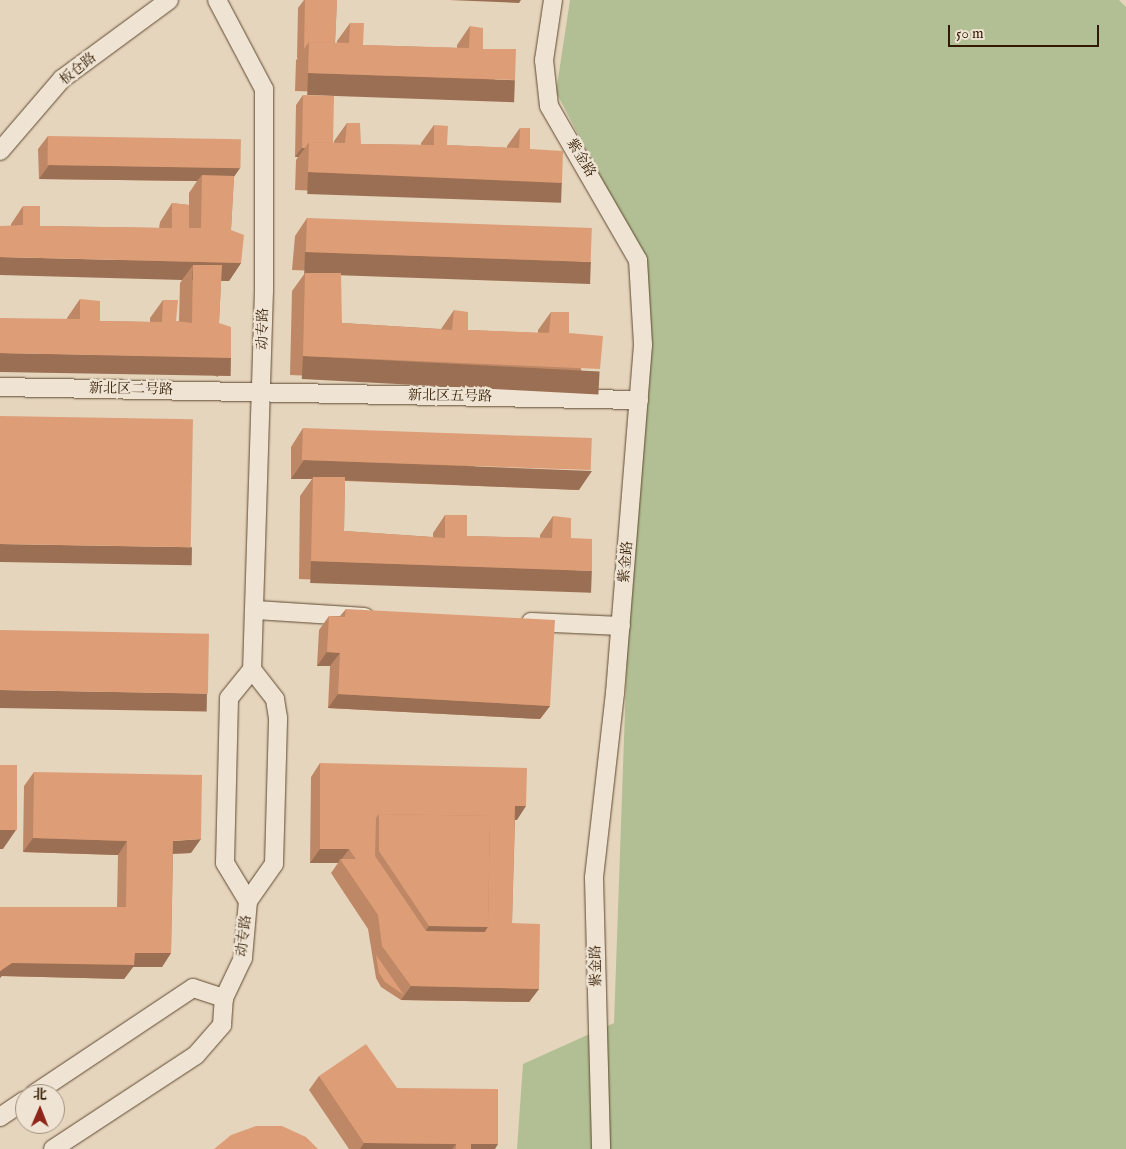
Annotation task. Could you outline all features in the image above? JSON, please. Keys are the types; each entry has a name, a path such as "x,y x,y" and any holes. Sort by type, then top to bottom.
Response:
{"street":[{"name":"板仓路","path":"0,151 62,79 169,0"},
{"name":"动专路","path":"217,0 264,89 261,391 256,610 252,670"},
{"name":"紫金路","path":"553,0 544,60 549,106 638,260 643,346 621,626 594,878 601,1149"},
{"name":"新北区二号路","path":"0,387 261,391"},
{"name":"新北区五号路","path":"261,391 639,400"},
{"path":"256,610 387,617"},
{"path":"514,622 621,626"},
{"path":"252,670 275,699 278,718 274,864 248,901 225,863 229,698 252,670"},
{"name":"动专路","path":"224,998 243,958 248,901"},
{"path":"49,1084 193,988 224,998 222,1025 196,1055 52,1149"},
{"path":"0,1117 15,1107"}],"green space":[{"path":"570,0 1119,0 1126,7 1126,1149 517,1149 523,1064 614,1023 641,255 556,92"}],"building":[{"path":"305,0 337,0 335,43 309,42 304,49"},
{"path":"350,23 364,23 363,45 469,48 470,26 483,28 483,49 516,49 515,80 308,73 309,42 349,43"},
{"path":"303,95 334,96 333,143 309,142 305,148 302,148"},
{"path":"347,123 360,123 361,144 434,145 434,125 448,126 447,145 519,148 520,128 530,128 530,149 563,151 562,183 308,172 309,142 345,143"},
{"path":"48,136 241,139 240,168 47,165"},
{"path":"202,175 234,176 231,230 244,235 241,263 0,257 0,226 23,225 23,206 40,206 40,226 172,228 172,203 189,205 189,228 201,228"},
{"path":"307,218 592,228 591,262 306,252"},
{"path":"193,265 222,265 219,323 231,327 231,358 0,353 0,318 80,319 80,299 100,301 100,321 162,322 163,300 178,300 176,321 192,323"},
{"path":"305,273 341,273 342,323 452,330 454,310 468,312 468,330 549,333 551,312 569,312 569,333 603,336 600,369 303,356"},
{"path":"0,416 193,419 191,547 0,544"},
{"path":"303,428 592,438 591,470 302,460"},
{"path":"313,477 345,477 344,531 445,538 445,515 467,515 467,536 552,538 553,516 571,518 571,538 592,539 592,571 311,561"},
{"path":"346,609 555,620 550,706 338,694 340,653 327,652 329,616 345,617"},
{"path":"0,630 209,634 208,694 0,690"},
{"path":"320,763 527,768 526,806 515,806 512,923 540,924 539,989 411,986 382,946 378,915 340,859 356,859 349,849 320,849","holes":["379,814 490,816 488,927 485,932 426,931 375,856 376,818"]},
{"path":"0,765 17,765 17,830 0,830"},
{"path":"34,772 202,775 201,839 173,841 171,953 135,953 134,965 12,963 0,971 0,907 126,907 127,841 33,838"},
{"path":"379,814 490,816 488,927 429,926 379,851"},
{"path":"376,955 404,995 385,982 379,973"},
{"path":"366,1044 397,1088 498,1089 498,1144 471,1144 471,1149 456,1149 456,1144 364,1143 319,1076"},
{"path":"256,1126 282,1126 306,1137 318,1149 214,1149 231,1135"}]}
